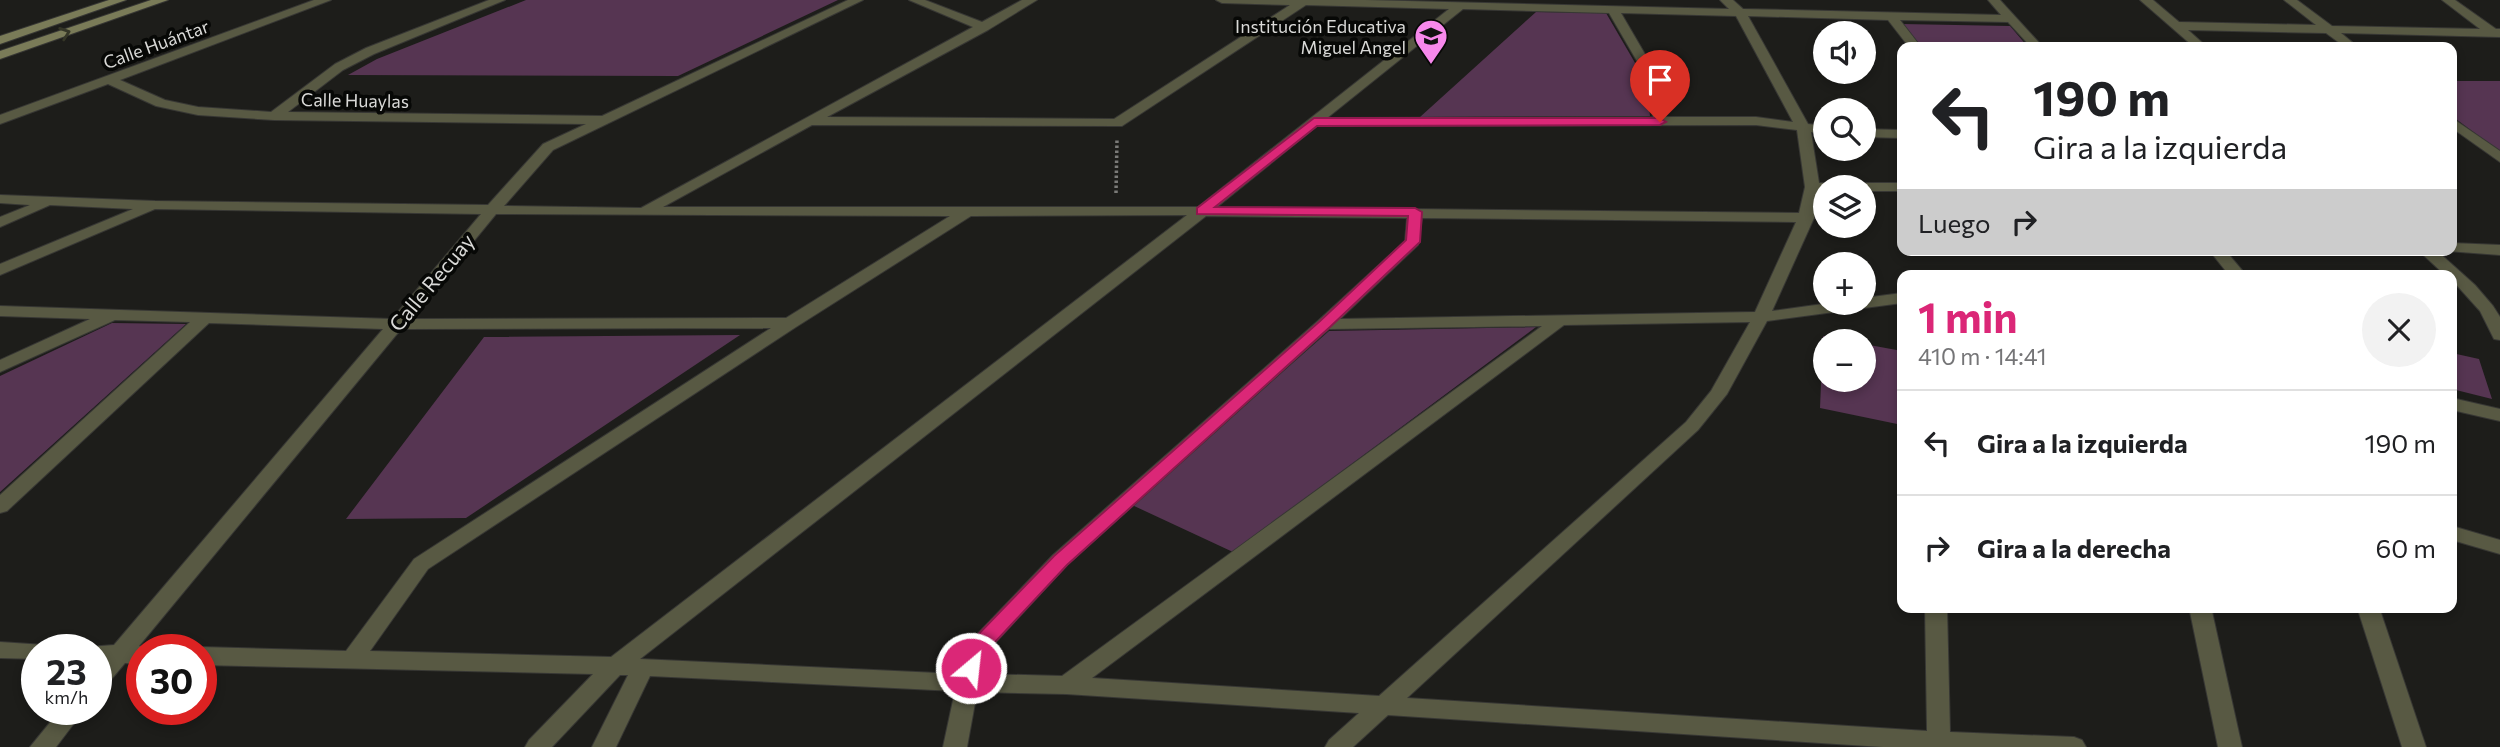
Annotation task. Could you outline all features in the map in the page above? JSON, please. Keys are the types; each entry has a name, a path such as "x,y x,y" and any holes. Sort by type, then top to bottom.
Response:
{"main road":[{"path":"0,40 120,0"},
{"path":"0,55 162,0"}],"street":[{"name":"Calle Huántar","path":"0,120 325,0"},
{"path":"274,116 339,67 370,51 499,0"},
{"name":"Calle Recuay","path":"147,634 396,324 548,147 857,0"},
{"path":"915,0 984,27"},
{"path":"643,212 1031,0"},
{"path":"1222,0 2012,19"},
{"path":"1337,747 1385,707 1692,426 1718,394 1761,317 1806,218 1812,187 1803,127 1740,13 1726,0"},
{"path":"1994,0 2033,42"},
{"path":"2146,0 2195,42"},
{"path":"2290,0 2345,42"},
{"path":"2448,0 2498,35"},
{"path":"810,121 1117,122 1303,2"},
{"path":"537,747 615,666 1202,211 1460,6"},
{"path":"1614,10 1654,80 1660,122"},
{"path":"1891,16 1911,42"},
{"path":"2177,26 2498,35"},
{"name":"Calle Huaylas","path":"109,80 161,103 198,111 274,116 606,120"},
{"path":"1314,122 1756,121 1813,128"},
{"path":"2457,126 2500,158"},
{"path":"1876,133 1897,134"},
{"path":"1812,187 1897,187"},
{"path":"0,199 155,205 643,212 1415,212 1806,218"},
{"path":"0,222 54,201"},
{"path":"0,270 155,205"},
{"path":"351,661 421,564 790,323 967,212"},
{"path":"955,747 974,652 1060,560 1413,242 1415,212"},
{"path":"2457,247 2500,250"},
{"path":"2222,256 2234,270"},
{"path":"2434,256 2449,270"},
{"path":"2457,277 2477,295 2497,324 2500,335"},
{"path":"1325,324 1761,317 1897,299"},
{"path":"0,311 396,324 790,323"},
{"path":"0,367 113,314"},
{"path":"0,506 206,317"},
{"path":"1066,685 1560,320"},
{"path":"2457,405 2500,415"},
{"path":"2457,534 2500,547"},
{"path":"1936,613 1939,741"},
{"path":"2201,613 2230,747"},
{"path":"2370,613 2414,747"},
{"path":"0,650 21,651"},
{"path":"217,657 615,666 968,683 1066,685 1385,707 2074,747"},
{"name":"Calle Recuay","path":"112,669 126,658"},
{"path":"604,747 643,667"},
{"path":"42,747 61,725"}],"path":[{"path":"1116,211 1117,122"}],"shaded area":[{"path":"526,0 838,0 678,76 348,75 377,59"},
{"path":"1536,12 1606,13 1645,80 1650,116 1420,117"},
{"path":"1902,24 2010,26 2024,42 1916,42"},
{"path":"2457,81 2500,81 2500,152 2457,120"},
{"path":"112,323 186,324 0,492 0,376"},
{"path":"1536,327 1233,552 1132,505 1329,331"},
{"path":"740,335 466,518 346,519 484,337"},
{"path":"1876,346 1897,350 1897,424 1820,408 1821,392 1876,392"},
{"path":"2457,354 2479,359 2492,399 2457,390"}],"place":[{"name":"Institución Educativa Miguel Angel","path":"1431,66"}],"route":[{"path":"971,668 974,652 1060,560 1413,242 1415,212 1202,211 1314,122 1660,122"}]}
